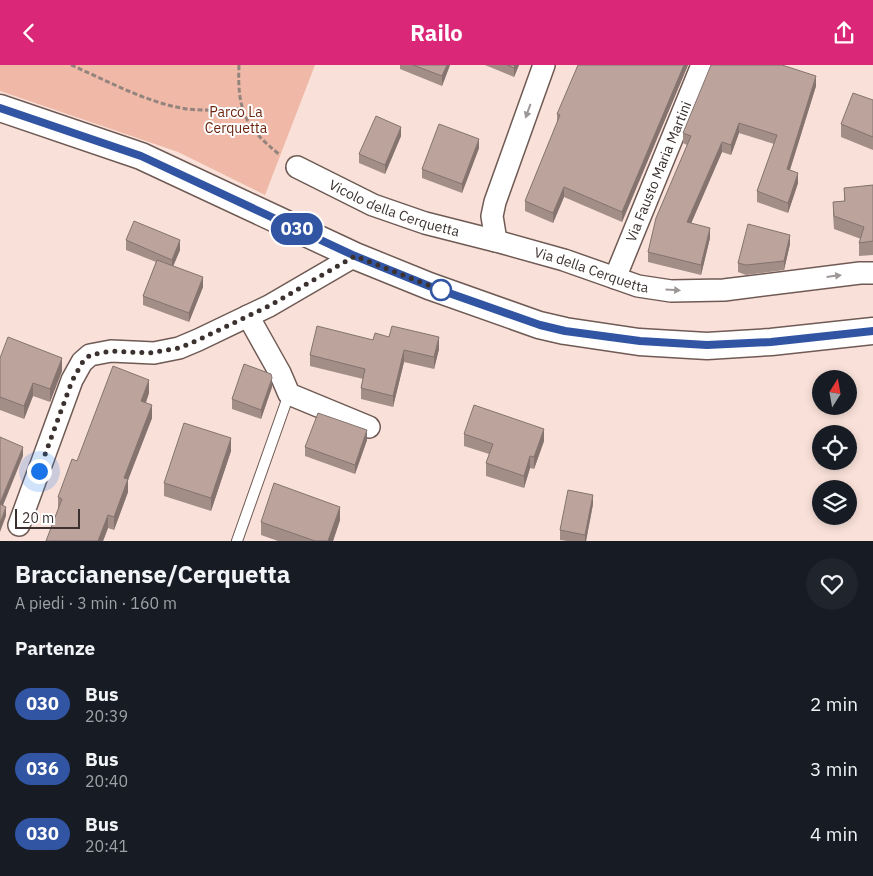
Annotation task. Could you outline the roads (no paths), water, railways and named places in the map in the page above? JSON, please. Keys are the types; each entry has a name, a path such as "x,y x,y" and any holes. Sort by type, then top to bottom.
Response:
{"street":[{"path":"496,241 492,222 495,202 544,65"},
{"name":"Via Fausto Maria Martini","path":"616,278 702,65"},
{"path":"0,108 141,156 355,256 429,286 540,325 590,335 640,341 707,345 771,342 873,331"},
{"name":"Vicolo della Cerquetta","path":"297,167 373,205 425,223 496,241"},
{"name":"Via della Cerquetta","path":"496,241 564,260 654,289 671,291 724,290 873,273"},
{"path":"19,525 72,381 86,358 101,352 131,351 149,353 179,348 269,306 355,256"},
{"path":"248,316 280,373 289,394 368,427"}],"lane":[{"path":"237,541 289,394"}],"park label":[{"name":"Parco La Cerquetta","path":"236,120"}]}
